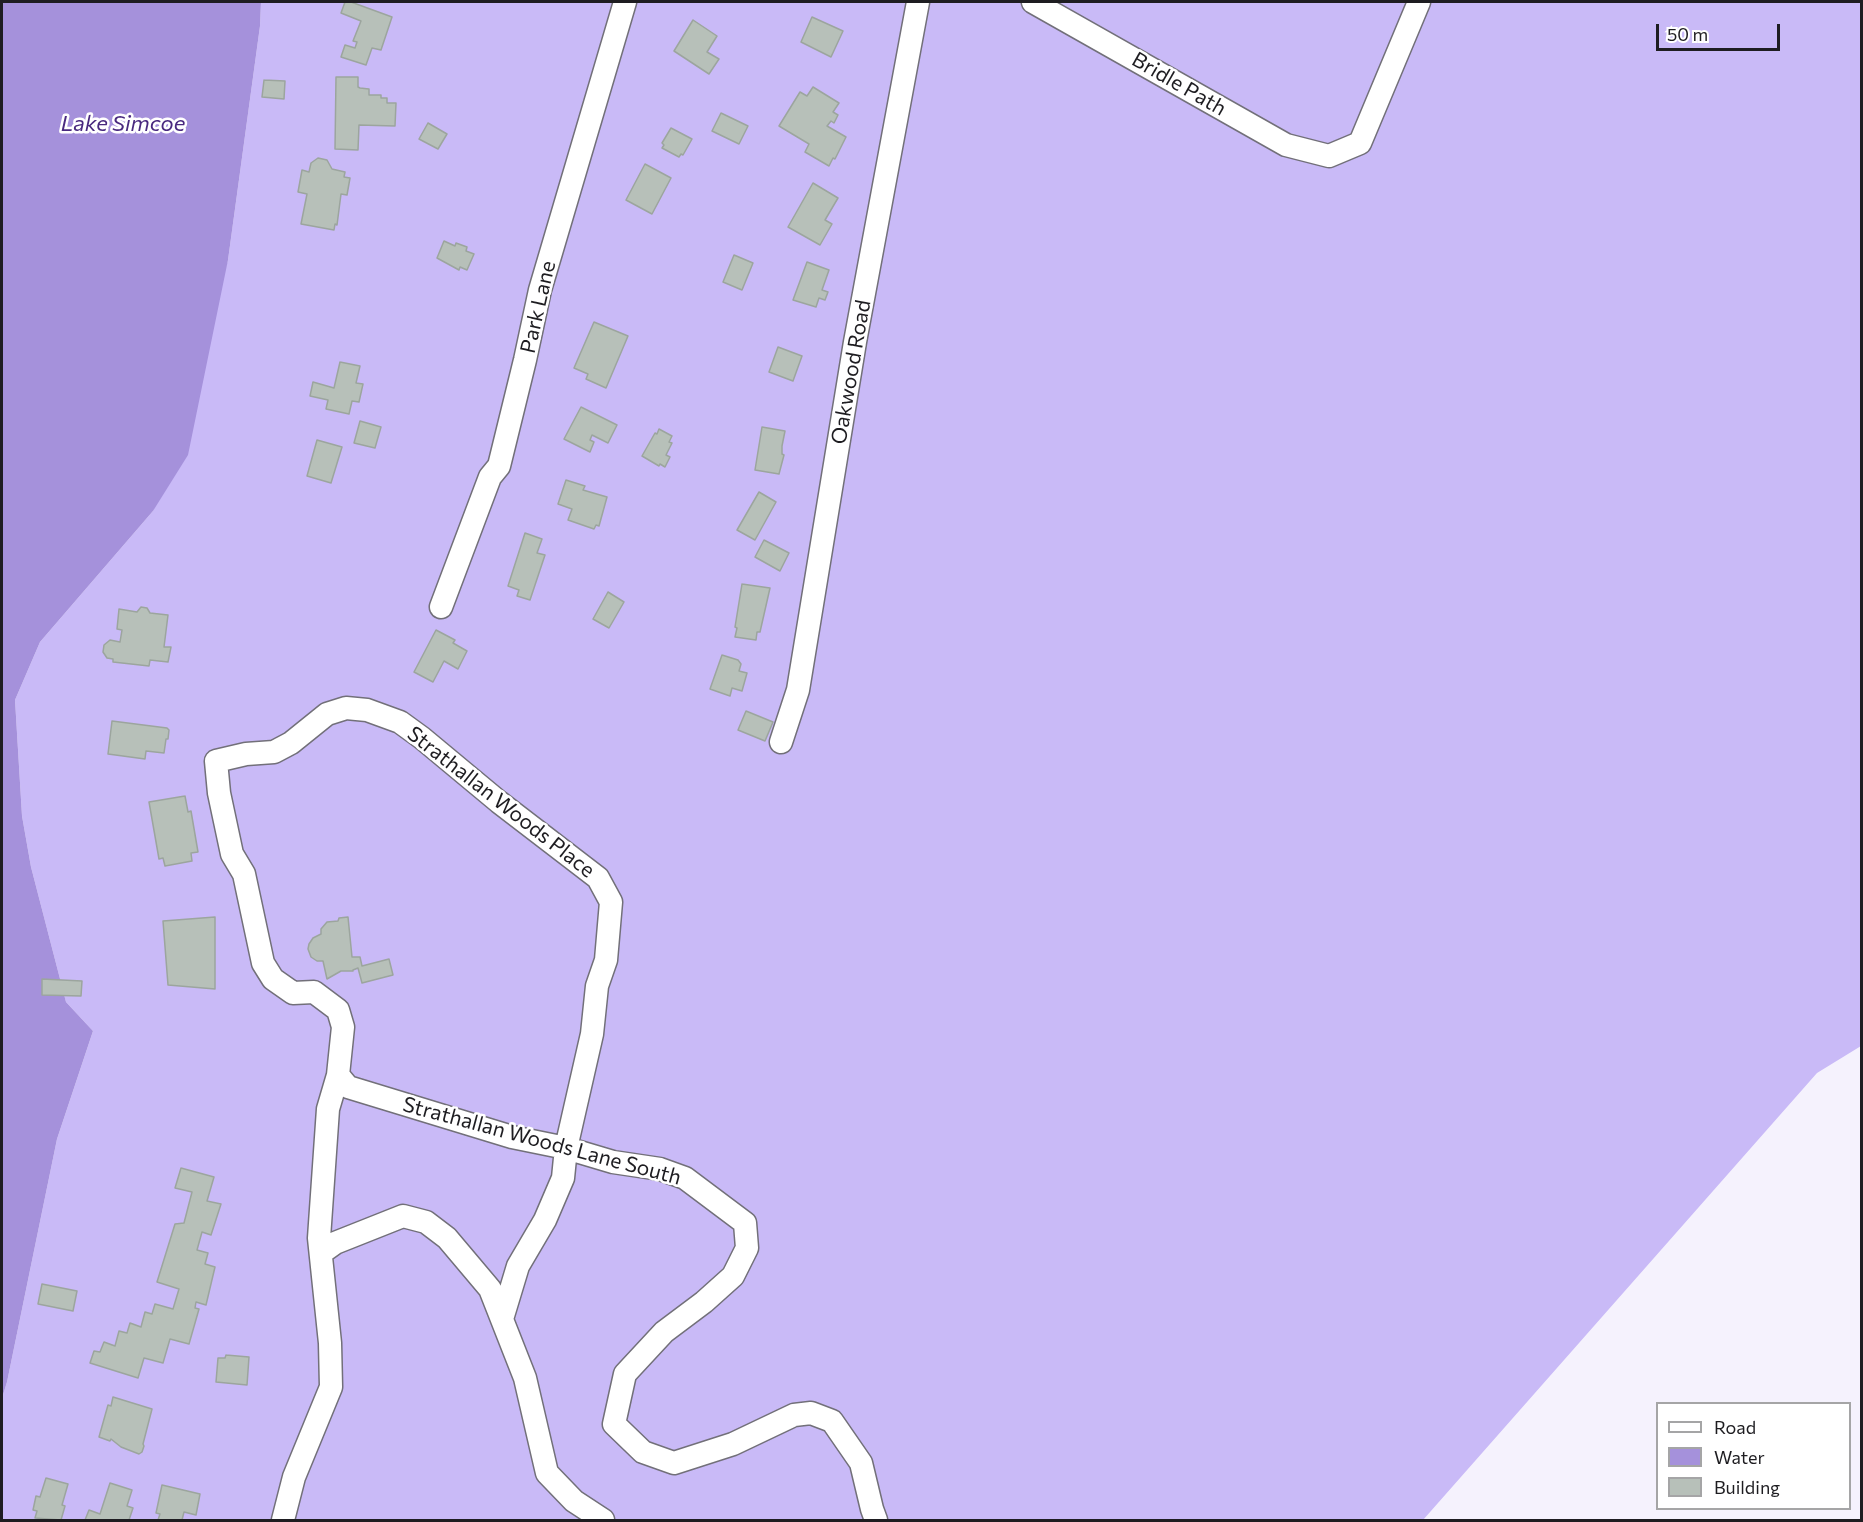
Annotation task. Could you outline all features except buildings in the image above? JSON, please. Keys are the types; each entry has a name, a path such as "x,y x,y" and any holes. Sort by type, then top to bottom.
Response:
{"street":[{"name":"Park Lane","path":"441,607 490,477 499,466 540,290 625,2"},
{"name":"Oakwood Road","path":"781,742 798,690 855,342 918,2"},
{"name":"Bridle Path","path":"1033,2 1286,145 1329,156 1360,143 1419,2"},
{"name":"Strathallan Woods Place","path":"283,1521 294,1477 331,1388 330,1343 320,1232 328,1109 338,1075 343,1027 338,1010 314,992 293,993 273,979 263,963 244,874 232,854 219,793 216,761 246,754 274,752 291,743 327,714 346,708 367,710 400,722 415,732 499,802 598,878 611,902 606,960 597,986 592,1034 566,1148"},
{"name":"Strathallan Woods Lane South","path":"338,1075 348,1087 512,1137 566,1148 613,1162 660,1169 685,1178 745,1223 747,1248 733,1276 704,1302 664,1332 625,1374 614,1424 643,1452 674,1463 733,1444 794,1415 811,1413 832,1421 861,1464 876,1521"},
{"path":"502,1319 518,1266 545,1220 563,1178 566,1148"},
{"path":"321,1253 335,1243 403,1216 426,1222 447,1238 490,1289 525,1378 547,1473 574,1501 603,1521"}],"shaded area":[{"path":"261,2 1861,2 1861,1046 1817,1073 1423,1520 2,1520 2,1398 57,1139 93,1031 66,1002 31,867 22,816 15,700 40,642 153,511 228,260 260,26"}],"water":[{"name":"Lake Simcoe","path":"2,2 261,2 260,26 228,260 188,455 153,511 40,642 15,700 22,816 31,867 66,1002 93,1031 57,1139 2,1398"}]}
